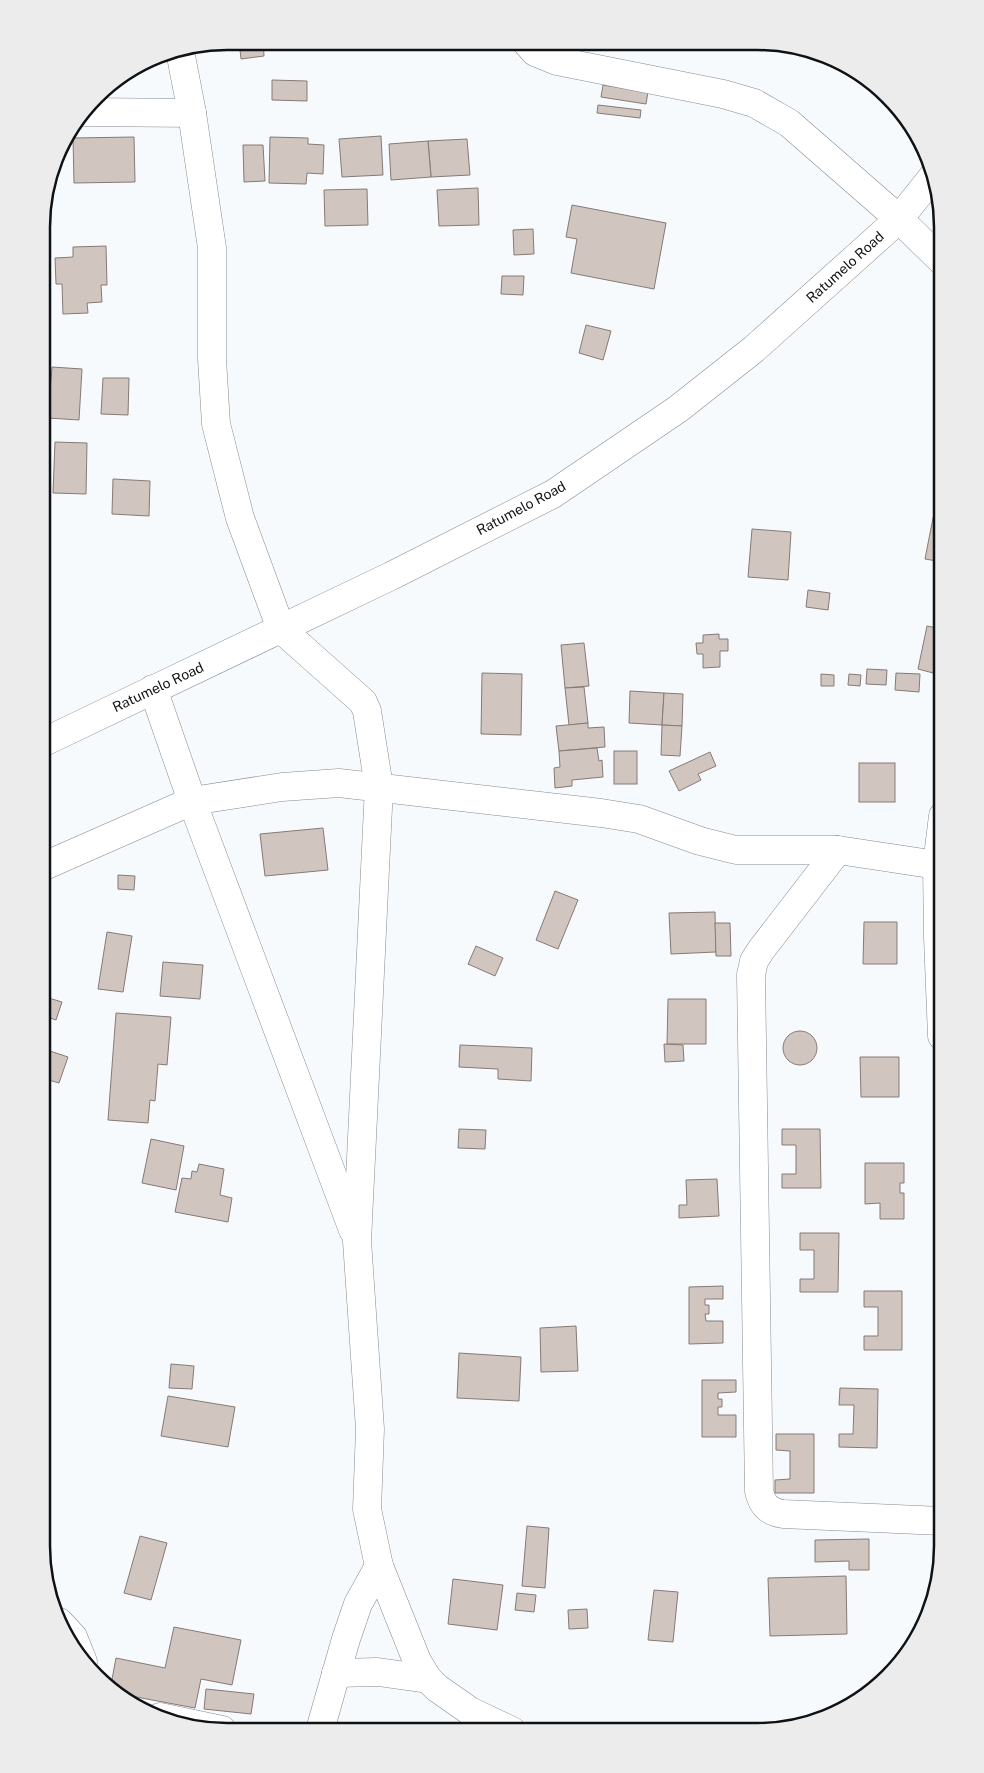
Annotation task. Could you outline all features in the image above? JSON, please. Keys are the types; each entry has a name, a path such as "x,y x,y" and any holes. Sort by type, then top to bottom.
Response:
{"street":[{"path":"533,50 557,61 723,94 754,103 789,123 899,219 934,253"},
{"path":"181,56 192,113 212,248 212,359 216,424 240,518 282,629 363,702 367,711 379,787 357,1241 370,1429 367,1509 379,1566 417,1661 428,1679 437,1688 470,1711 495,1723"},
{"path":"92,112 192,113"},
{"name":"Ratumelo Road","path":"50,739 391,576 553,494 678,408 754,349 899,219 928,182"},
{"path":"152,689 357,1241"},
{"path":"50,863 192,801 282,787 339,784 379,787 639,819 700,841 736,850 838,850 934,865"},
{"path":"838,850 761,950 754,961 751,975 758,1491 760,1499 765,1506 772,1512 783,1514 934,1521"},
{"path":"322,1723 358,1604 379,1566"},
{"path":"336,1673 378,1672 428,1679"}],"building":[{"path":"240,50 264,50 264,56 241,59"},
{"path":"272,80 307,81 307,101 272,100"},
{"path":"603,85 648,92 646,104 601,97"},
{"path":"598,105 641,110 640,118 597,113"},
{"path":"381,136 383,175 342,177 339,139"},
{"path":"134,137 135,182 74,183 74,138"},
{"path":"270,137 308,138 308,144 324,145 323,174 307,173 306,184 269,183"},
{"path":"467,139 470,175 431,177 428,141"},
{"path":"428,141 431,177 391,180 389,144"},
{"path":"243,145 263,145 265,181 244,182"},
{"path":"478,188 479,225 439,226 437,190"},
{"path":"367,189 368,225 325,226 324,190"},
{"path":"572,205 666,223 654,289 571,273 577,239 566,237"},
{"path":"533,229 534,254 514,255 513,230"},
{"path":"106,246 107,285 101,285 102,302 87,303 88,313 63,314 62,284 56,284 55,258 73,257 73,247"},
{"path":"502,276 524,276 523,295 501,294"},
{"path":"586,325 611,331 603,360 579,353"},
{"path":"52,367 82,369 79,420 50,418"},
{"path":"103,378 129,378 128,415 101,414"},
{"path":"55,442 87,443 86,494 53,493"},
{"path":"113,479 150,481 149,516 112,514"},
{"path":"934,513 934,560 925,559"},
{"path":"752,529 791,532 788,580 748,577"},
{"path":"808,590 830,593 828,610 806,607"},
{"path":"927,626 934,627 933,673 918,669"},
{"path":"719,634 719,639 728,639 728,651 720,651 720,667 703,668 703,654 697,654 696,643 703,643 703,635"},
{"path":"584,643 589,686 565,688 561,645"},
{"path":"867,669 887,670 886,685 866,684"},
{"path":"482,673 522,674 521,735 481,734"},
{"path":"896,673 920,674 919,692 895,690"},
{"path":"821,674 834,675 834,686 821,686"},
{"path":"849,674 861,675 860,686 848,685"},
{"path":"584,687 588,723 569,725 565,688"},
{"path":"630,691 664,693 662,725 629,723"},
{"path":"664,693 683,694 682,726 662,725"},
{"path":"588,723 588,728 604,727 605,747 559,751 556,726"},
{"path":"662,725 682,726 680,756 661,755"},
{"path":"597,748 599,761 602,760 603,777 572,780 572,786 555,788 554,768 560,767 559,751"},
{"path":"614,751 637,751 637,784 614,784"},
{"path":"710,752 716,766 698,774 701,780 679,791 669,771"},
{"path":"859,763 895,763 895,802 859,802"},
{"path":"323,828 328,870 265,876 260,834"},
{"path":"118,875 135,876 134,890 118,889"},
{"path":"555,891 578,900 558,949 536,940"},
{"path":"715,912 716,952 671,954 669,913"},
{"path":"864,922 897,922 897,964 863,964"},
{"path":"715,923 730,923 731,956 716,956"},
{"path":"107,932 132,936 123,992 98,989"},
{"path":"476,946 503,958 495,976 468,964"},
{"path":"163,962 203,965 200,999 160,996"},
{"path":"50,998 62,1002 56,1020 50,1018"},
{"path":"668,999 706,999 706,1044 667,1044"},
{"path":"116,1013 171,1017 167,1065 158,1064 155,1101 150,1100 148,1123 108,1120"},
{"path":"800,1031 812,1036 817,1048 812,1060 800,1065 788,1060 783,1048 788,1036"},
{"path":"664,1044 683,1045 684,1061 665,1062"},
{"path":"460,1045 532,1048 531,1081 498,1079 498,1069 459,1067"},
{"path":"50,1051 68,1057 59,1083 50,1080"},
{"path":"860,1057 899,1057 899,1097 861,1097"},
{"path":"459,1129 486,1130 485,1149 458,1148"},
{"path":"782,1129 820,1129 821,1188 782,1188 782,1174 796,1174 796,1145 782,1145"},
{"path":"151,1139 184,1146 176,1190 142,1183"},
{"path":"865,1163 904,1163 904,1183 900,1183 900,1193 904,1193 904,1219 880,1219 880,1203 865,1204"},
{"path":"199,1164 224,1169 220,1195 232,1198 228,1222 175,1212 182,1178 191,1179 192,1171 197,1172"},
{"path":"717,1179 719,1216 679,1218 679,1205 687,1205 686,1180"},
{"path":"800,1233 839,1233 838,1292 800,1292 800,1279 814,1279 814,1250 800,1250"},
{"path":"723,1286 723,1299 705,1299 705,1305 709,1305 709,1314 705,1314 706,1321 723,1321 723,1343 689,1344 689,1287"},
{"path":"864,1291 902,1291 902,1350 864,1350 864,1336 878,1336 878,1307 864,1307"},
{"path":"576,1326 578,1371 541,1372 540,1328"},
{"path":"459,1353 521,1357 519,1401 457,1398"},
{"path":"171,1364 194,1366 192,1389 169,1388"},
{"path":"702,1380 736,1380 736,1392 718,1393 718,1399 722,1399 722,1407 718,1407 718,1415 736,1415 736,1437 702,1437"},
{"path":"840,1388 878,1389 877,1448 839,1447 839,1434 853,1434 854,1405 839,1405"},
{"path":"168,1396 235,1407 228,1447 161,1436"},
{"path":"776,1434 814,1434 814,1493 775,1493 775,1480 790,1479 790,1451 776,1450"},
{"path":"527,1526 549,1528 545,1588 522,1586"},
{"path":"140,1536 167,1543 151,1600 124,1593"},
{"path":"869,1539 869,1570 849,1570 849,1561 815,1562 815,1540"},
{"path":"846,1576 847,1634 770,1636 768,1578"},
{"path":"453,1579 503,1585 497,1630 448,1624"},
{"path":"654,1590 678,1592 673,1642 648,1640"},
{"path":"517,1593 536,1595 534,1612 515,1610"},
{"path":"587,1609 588,1628 569,1629 568,1610"},
{"path":"174,1627 241,1640 232,1685 201,1679 195,1708 134,1697 112,1680 116,1658 165,1668"},
{"path":"206,1689 254,1694 251,1714 204,1709"}]}
